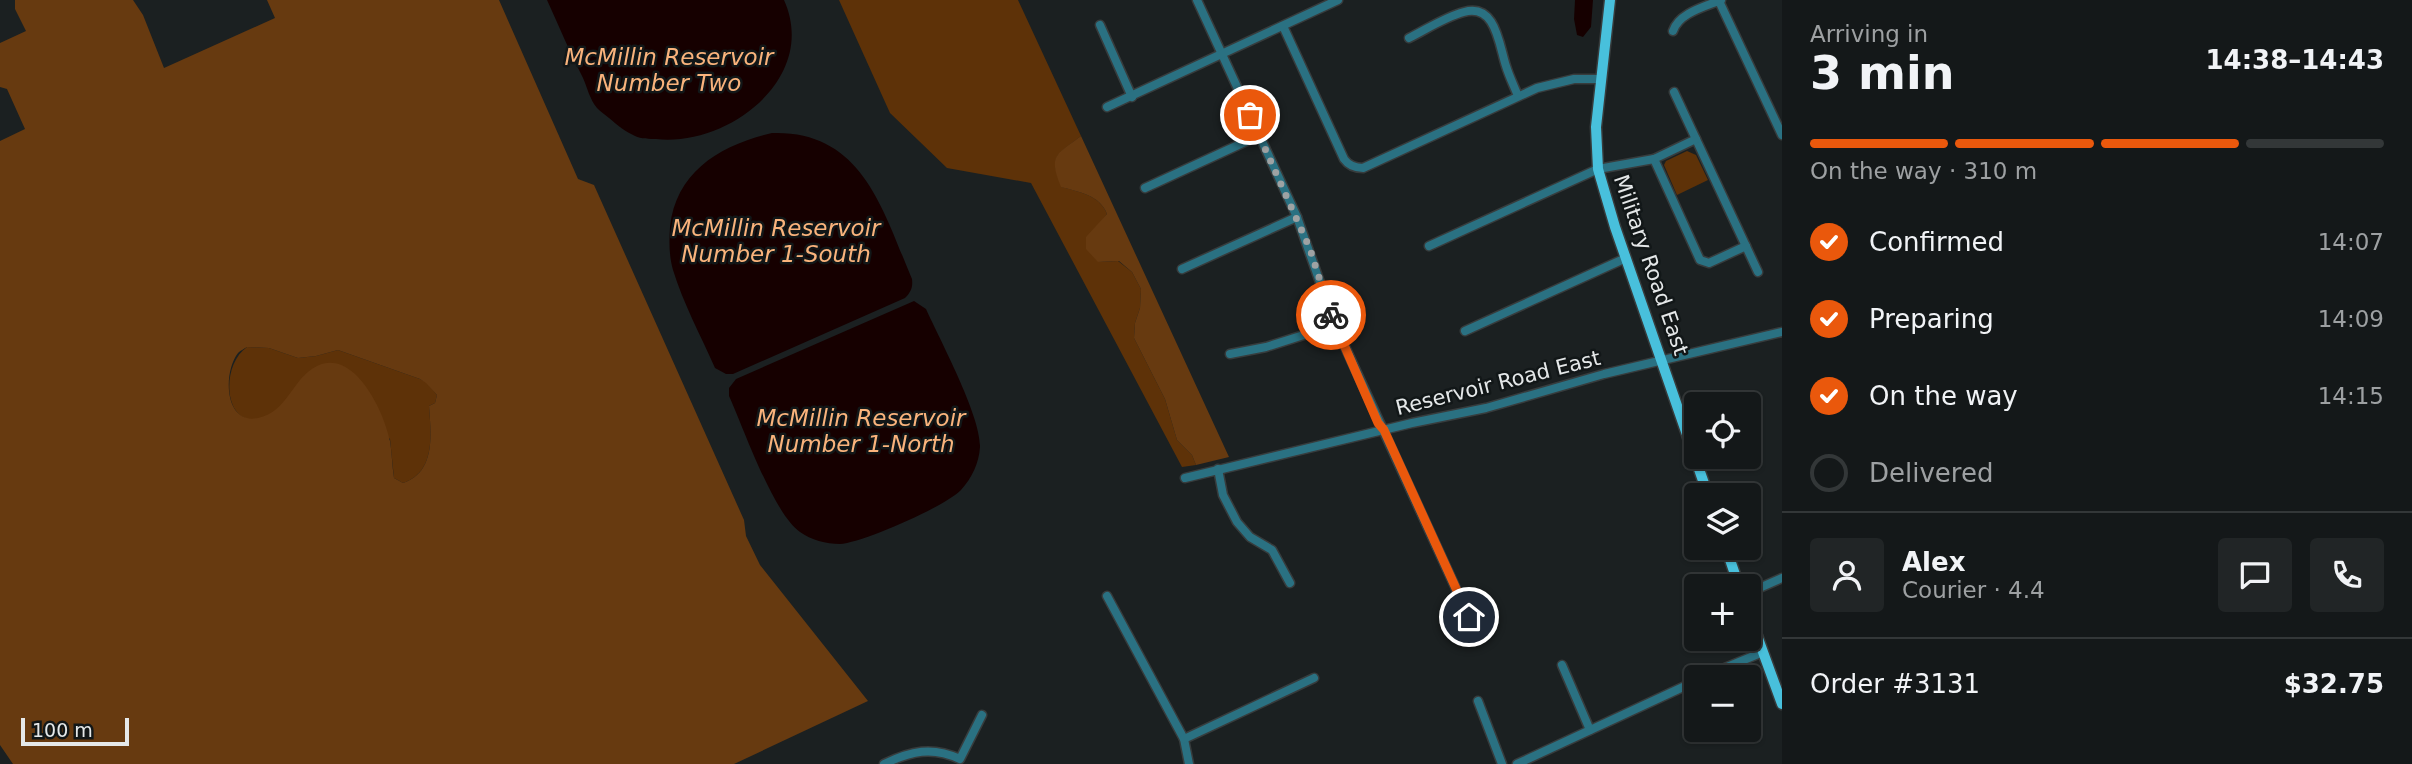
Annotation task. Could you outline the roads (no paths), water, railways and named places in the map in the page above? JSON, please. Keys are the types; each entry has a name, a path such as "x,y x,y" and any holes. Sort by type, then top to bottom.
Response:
{"main road":[{"name":"Military Road East","path":"1610,0 1596,127 1598,169 1704,483"},
{"path":"1761,647 1782,704"}],"street":[{"path":"1197,0 1297,217 1335,325 1378,423 1384,430 1469,617"},
{"path":"1107,107 1338,0"},
{"path":"1673,31 1676,23 1683,17 1720,0 1781,131"},
{"path":"1409,38 1461,13 1480,12 1493,23 1508,74 1518,96"},
{"path":"1100,25 1132,97"},
{"path":"1283,26 1344,159 1353,167 1363,168 1518,96 1556,83 1600,79"},
{"path":"1674,92 1758,272"},
{"path":"1145,188 1259,135"},
{"path":"1429,246 1598,169 1654,159 1696,138"},
{"path":"1654,159 1700,260 1709,263 1746,246"},
{"path":"1182,269 1297,217"},
{"path":"1465,331 1626,258"},
{"path":"1230,354 1275,345 1335,325"},
{"path":"1781,332 1782,343"},
{"name":"Reservoir Road East","path":"1185,478 1486,408 1662,359 1781,332"},
{"path":"1218,469 1223,495 1237,522 1250,537 1272,551 1290,583"},
{"path":"1761,587 1782,578"},
{"path":"1107,596 1184,738 1189,764"},
{"path":"1732,665 1763,652"},
{"path":"1562,665 1590,730"},
{"path":"1184,738 1314,678"},
{"path":"1517,764 1684,687"},
{"path":"1478,701 1502,764"},
{"path":"884,764 909,753 924,750 941,751 964,762 982,715"}],"water":[{"name":"McMillin Reservoir Number Two","path":"547,0 784,0 792,29 789,56 778,80 760,102 737,119 711,132 684,139 640,138 622,128 595,105"},
{"path":"1575,0 1593,0 1591,27 1583,37 1577,35"},
{"name":"McMillin Reservoir Number 1-South","path":"772,133 803,136 828,145 849,160 879,202 912,279 912,287 905,298 733,374 726,374 715,368 677,282 669,244 670,227 681,190 704,164 735,145"},
{"name":"McMillin Reservoir Number 1-North","path":"914,301 926,309 959,378 974,417 980,447 974,470 961,490 952,497 884,531 840,544 809,537 790,522 770,489 729,396 729,388 736,379"}]}
